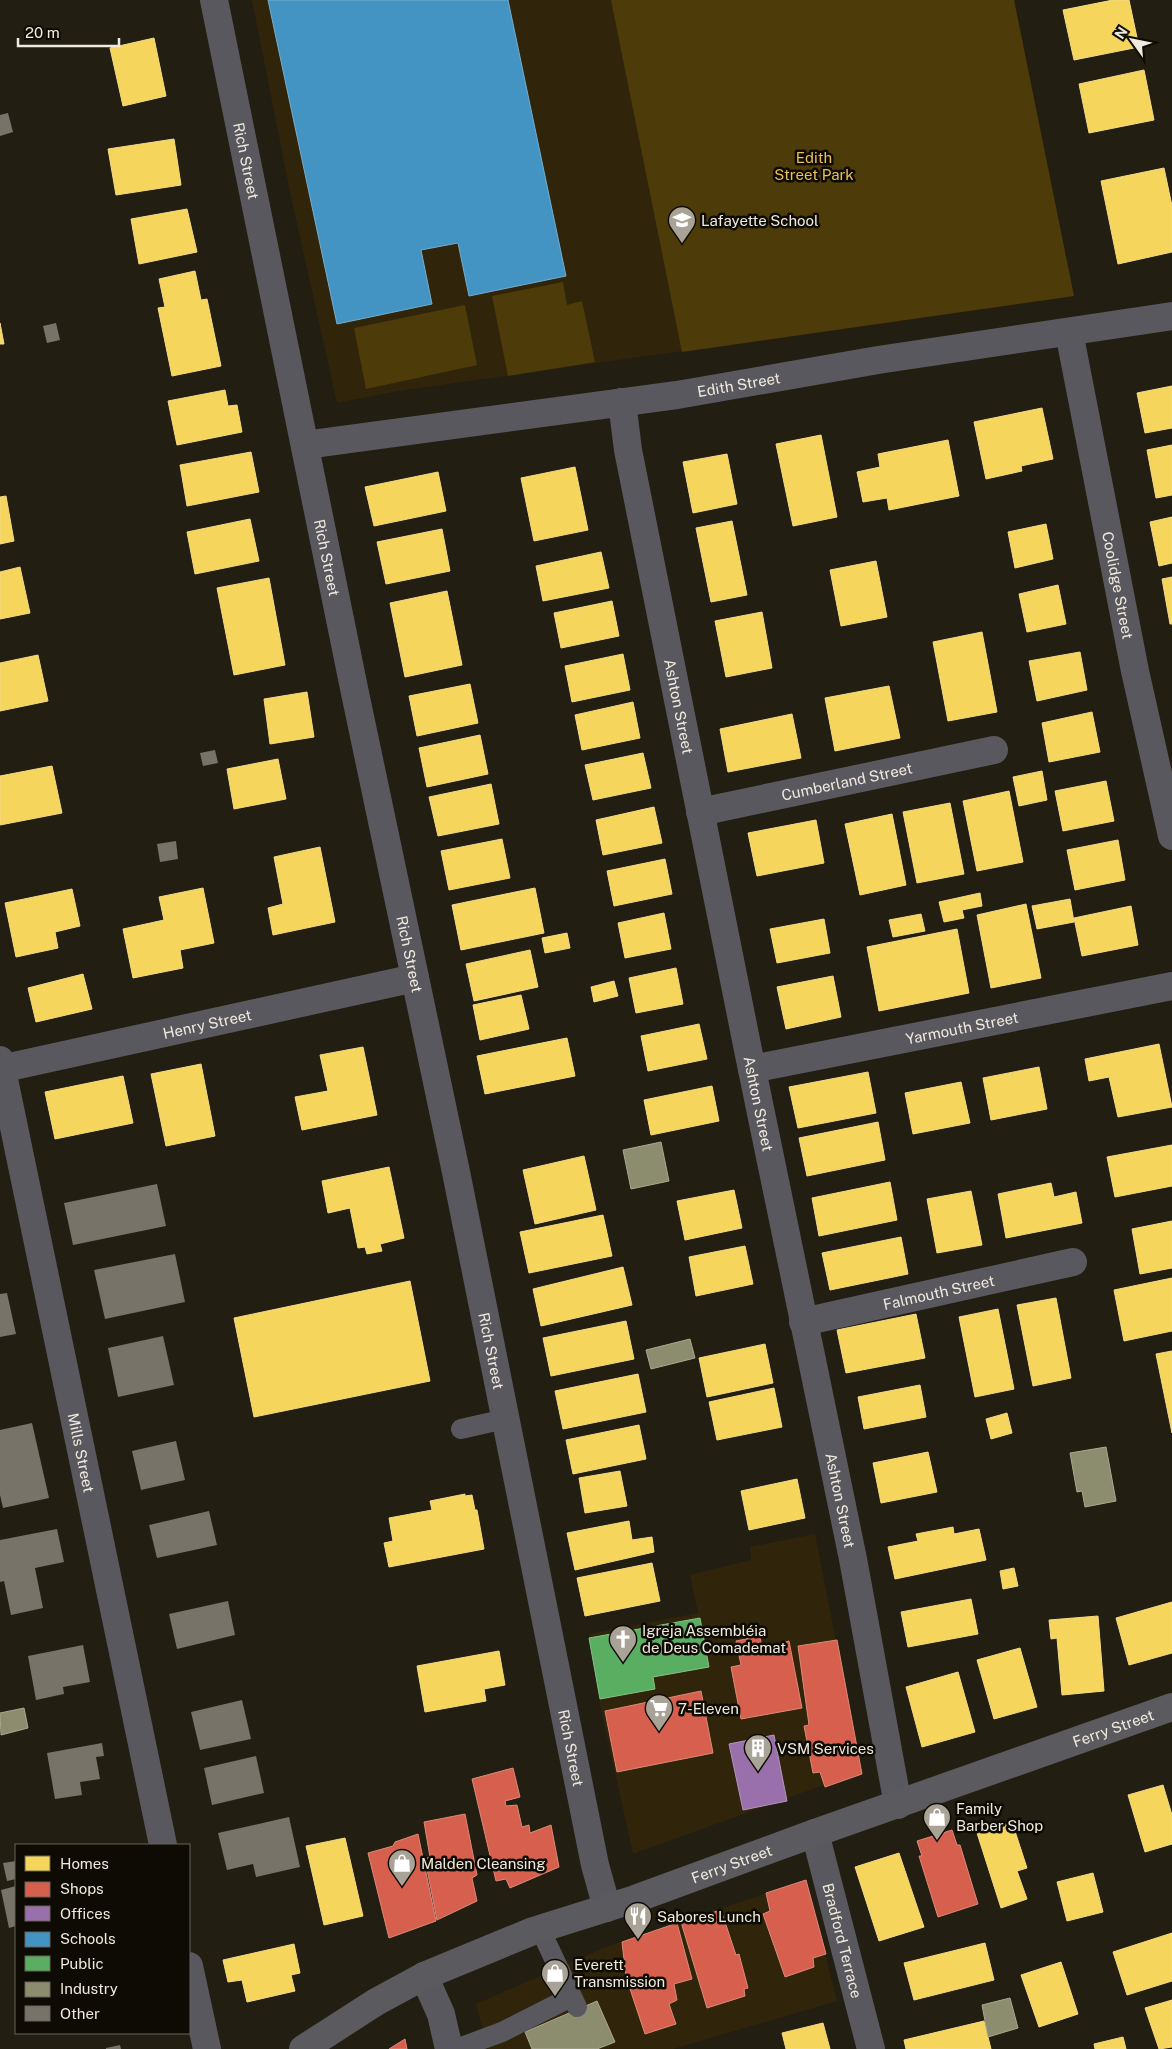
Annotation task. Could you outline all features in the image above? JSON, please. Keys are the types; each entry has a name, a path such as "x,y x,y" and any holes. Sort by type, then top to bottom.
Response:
{"main road":[{"name":"Ferry Street","path":"303,2049 376,2002 424,1976 540,1929 607,1908 1172,1707"}],"street":[{"name":"Rich Street","path":"214,0 595,1865 607,1908"},
{"name":"Edith Street","path":"304,445 622,402 1172,316"},
{"name":"Coolidge Street","path":"1068,332 1135,671 1172,836"},
{"name":"Ashton Street","path":"622,402 628,450 803,1322 853,1559 898,1805"},
{"name":"Cumberland Street","path":"700,812 994,750"},
{"name":"Henry Street","path":"1,1066 414,978"},
{"name":"Yarmouth Street","path":"752,1069 1172,986"},
{"name":"Mills Street","path":"1,1066 163,1844"},
{"name":"Falmouth Street","path":"803,1322 1073,1262"},
{"name":"Bradford Terrace","path":"816,1833 871,2049"},
{"path":"190,1971 207,2049"},
{"path":"424,1976 441,2014 449,2049"}],"lane":[{"path":"462,1429 505,1418"},
{"path":"456,2049 505,2041 575,2003 540,1929"}],"shaded area":[{"name":"Lafayette School","path":"252,0 1014,0 1074,296 398,391 337,403 290,192"},
{"path":"815,1534 862,1774 818,1787 633,1854 600,1705 589,1634 698,1613 690,1575 751,1560 750,1547"},
{"path":"806,1880 837,2001 673,2049 488,2049 476,2004 606,1947"}],"green space":[{"name":"Edith Street Park","path":"611,0 1014,0 1074,296 682,352"},
{"path":"563,282 567,305 582,301 595,362 508,376 492,296"},
{"path":"465,305 477,365 366,389 354,328"}],"building: Homes":[{"path":"1113,0 1129,0 1139,47 1074,60 1063,10"},
{"path":"154,38 166,96 123,106 110,48"},
{"path":"1144,70 1154,120 1089,133 1079,84"},
{"path":"174,139 181,185 116,195 108,149"},
{"path":"1164,168 1172,206 1172,252 1118,264 1101,181"},
{"path":"187,209 197,252 139,264 131,219"},
{"path":"195,271 201,300 207,299 221,366 172,376 158,308 165,307 159,279"},
{"path":"0,323 4,344 0,344"},
{"path":"1172,386 1172,428 1145,433 1137,393"},
{"path":"225,390 228,406 237,405 242,432 177,445 168,401"},
{"path":"1042,408 1053,459 1021,466 1022,471 986,479 974,422"},
{"path":"821,435 837,517 793,526 776,444"},
{"path":"948,440 959,496 889,510 887,498 863,502 857,472 880,467 878,454"},
{"path":"1172,445 1172,495 1156,498 1147,450"},
{"path":"251,452 259,492 187,506 180,465"},
{"path":"727,454 737,504 693,513 683,462"},
{"path":"575,467 588,530 534,541 521,478"},
{"path":"438,472 446,511 374,526 365,487"},
{"path":"6,496 14,541 0,544 0,497"},
{"path":"1172,517 1172,563 1159,566 1150,522"},
{"path":"250,519 259,561 195,574 187,532"},
{"path":"732,521 747,595 711,602 696,528"},
{"path":"1046,524 1053,559 1015,568 1008,532"},
{"path":"442,529 450,571 386,584 377,542"},
{"path":"601,552 609,588 543,601 536,566"},
{"path":"876,561 887,617 841,626 830,570"},
{"path":"20,567 30,613 0,619 0,572"},
{"path":"1172,577 1172,624 1170,624 1162,579"},
{"path":"269,578 285,665 234,675 217,588"},
{"path":"1058,585 1066,624 1027,632 1019,594"},
{"path":"447,591 462,665 405,677 390,603"},
{"path":"612,601 619,636 561,648 554,613"},
{"path":"762,612 772,668 726,677 715,621"},
{"path":"982,632 997,712 948,721 933,642"},
{"path":"1080,652 1087,690 1037,701 1029,661"},
{"path":"623,654 630,690 572,702 565,666"},
{"path":"38,655 48,701 0,711 0,663"},
{"path":"470,684 478,723 417,736 409,696"},
{"path":"889,686 900,738 835,751 825,698"},
{"path":"307,692 314,737 270,744 264,699"},
{"path":"633,702 640,738 582,750 575,715"},
{"path":"1092,712 1100,752 1049,762 1042,723"},
{"path":"792,714 801,758 728,772 720,729"},
{"path":"480,735 488,774 427,787 419,748"},
{"path":"643,753 651,788 593,800 585,765"},
{"path":"278,759 286,799 234,809 227,769"},
{"path":"52,766 62,813 0,825 0,776"},
{"path":"1042,771 1047,800 1019,806 1013,777"},
{"path":"1106,781 1114,821 1063,831 1055,791"},
{"path":"491,784 499,824 438,836 429,797"},
{"path":"1009,791 1023,862 977,871 963,801"},
{"path":"950,803 964,874 917,883 903,812"},
{"path":"654,807 662,843 603,855 596,820"},
{"path":"892,814 906,885 860,895 845,824"},
{"path":"816,820 824,863 757,876 748,833"},
{"path":"502,839 510,878 449,890 441,851"},
{"path":"1118,840 1125,880 1075,890 1067,850"},
{"path":"320,847 335,922 273,935 268,908 283,904 274,857"},
{"path":"665,859 672,894 614,906 607,871"},
{"path":"203,888 214,943 180,950 183,968 133,978 123,929 164,920 159,897"},
{"path":"535,888 544,933 461,950 452,905"},
{"path":"72,889 80,926 55,932 58,948 16,957 5,903"},
{"path":"980,893 982,906 962,910 964,918 944,922 939,902"},
{"path":"1070,899 1074,922 1037,929 1032,906"},
{"path":"1026,904 1041,978 991,988 977,915"},
{"path":"1131,906 1138,945 1082,956 1074,918"},
{"path":"664,913 671,949 625,958 618,923"},
{"path":"921,914 925,931 893,937 889,920"},
{"path":"824,919 830,953 777,963 770,929"},
{"path":"957,929 969,993 879,1011 867,947"},
{"path":"567,933 570,948 545,953 542,938"},
{"path":"530,950 538,987 474,1001 466,964"},
{"path":"676,968 683,1004 636,1013 629,978"},
{"path":"83,974 92,1009 36,1022 28,988"},
{"path":"833,976 841,1017 786,1029 777,987"},
{"path":"614,981 618,996 594,1002 591,987"},
{"path":"521,995 529,1029 480,1040 473,1005"},
{"path":"699,1024 707,1059 648,1071 641,1036"},
{"path":"567,1038 575,1076 485,1094 477,1056"},
{"path":"1159,1044 1172,1107 1118,1117 1109,1077 1089,1081 1085,1059"},
{"path":"363,1047 377,1115 302,1130 295,1097 328,1091 320,1055"},
{"path":"201,1064 215,1136 166,1146 151,1074"},
{"path":"1039,1067 1047,1109 991,1120 983,1078"},
{"path":"868,1072 876,1113 798,1128 789,1087"},
{"path":"123,1076 133,1123 55,1139 45,1092"},
{"path":"961,1082 970,1123 913,1134 905,1093"},
{"path":"712,1086 719,1121 651,1135 644,1100"},
{"path":"878,1122 885,1160 807,1176 799,1138"},
{"path":"1172,1145 1172,1186 1115,1197 1107,1157"},
{"path":"584,1156 596,1210 535,1224 523,1170"},
{"path":"389,1167 404,1238 380,1244 382,1251 367,1254 365,1247 358,1248 350,1208 328,1213 322,1181"},
{"path":"890,1182 897,1220 819,1236 812,1198"},
{"path":"1051,1183 1054,1197 1076,1192 1082,1223 1006,1238 998,1194"},
{"path":"734,1190 742,1228 685,1240 677,1201"},
{"path":"971,1191 982,1245 937,1253 927,1199"},
{"path":"603,1215 612,1256 529,1273 520,1232"},
{"path":"1172,1221 1172,1268 1140,1274 1132,1229"},
{"path":"901,1237 908,1274 830,1290 822,1253"},
{"path":"745,1246 753,1284 696,1296 689,1257"},
{"path":"623,1267 632,1305 541,1326 533,1289"},
{"path":"1172,1278 1172,1331 1124,1341 1114,1290"},
{"path":"410,1281 430,1381 254,1417 234,1318"},
{"path":"1056,1298 1071,1378 1033,1386 1017,1305"},
{"path":"998,1309 1014,1389 975,1397 959,1317"},
{"path":"916,1314 925,1358 846,1373 837,1330"},
{"path":"626,1321 634,1359 551,1376 543,1338"},
{"path":"765,1344 773,1383 707,1397 699,1358"},
{"path":"1172,1351 1172,1433 1156,1354"},
{"path":"638,1374 646,1412 563,1429 555,1391"},
{"path":"920,1385 926,1417 864,1429 858,1397"},
{"path":"774,1388 782,1427 717,1440 709,1402"},
{"path":"1007,1413 1012,1433 991,1439 986,1419"},
{"path":"639,1425 646,1459 573,1474 566,1440"},
{"path":"928,1452 937,1492 881,1503 873,1463"},
{"path":"620,1471 627,1506 585,1513 579,1478"},
{"path":"797,1479 805,1518 749,1530 741,1491"},
{"path":"465,1494 465,1496 472,1495 475,1510 477,1510 484,1549 389,1567 384,1543 393,1541 389,1518 432,1510 430,1501"},
{"path":"629,1521 632,1540 652,1537 654,1552 575,1570 567,1533"},
{"path":"953,1527 954,1534 979,1529 986,1560 895,1579 888,1547 918,1541 916,1534"},
{"path":"652,1563 660,1601 585,1616 577,1578"},
{"path":"1014,1568 1018,1586 1003,1589 1000,1571"},
{"path":"971,1599 978,1634 908,1647 901,1612"},
{"path":"1172,1602 1172,1653 1129,1665 1116,1618"},
{"path":"1098,1616 1104,1691 1062,1695 1057,1638 1051,1639 1049,1620"},
{"path":"1020,1648 1037,1707 994,1719 977,1660"},
{"path":"499,1651 505,1685 484,1689 486,1701 425,1712 417,1666"},
{"path":"958,1672 975,1732 922,1747 906,1687"},
{"path":"1163,1785 1172,1815 1172,1844 1145,1852 1128,1795"},
{"path":"1012,1822 1027,1868 1017,1871 1027,1899 1001,1908 977,1833"},
{"path":"345,1838 363,1916 324,1925 306,1846"},
{"path":"899,1853 924,1927 879,1941 855,1867"},
{"path":"1093,1873 1103,1912 1067,1921 1057,1882"},
{"path":"1172,1933 1172,1981 1127,1995 1113,1952"},
{"path":"985,1943 994,1980 914,2000 904,1963"},
{"path":"294,1944 300,1973 291,1975 295,1991 247,2002 242,1980 228,1982 223,1960"},
{"path":"1061,1962 1078,2014 1039,2027 1021,1975"},
{"path":"1172,2000 1172,2047 1159,2049 1145,2008"},
{"path":"984,2021 991,2049 906,2049 904,2040"},
{"path":"823,2023 830,2049 786,2049 782,2033"},
{"path":"1123,2037 1126,2049 1095,2049 1094,2044"}],"building: Shops":[{"path":"760,1636 762,1649 789,1641 802,1708 741,1719 731,1667 741,1665 736,1641"},
{"path":"837,1640 862,1774 825,1787 820,1772 813,1773 804,1726 809,1725 798,1646"},
{"name":"7-Eleven","path":"701,1691 713,1753 617,1772 605,1711"},
{"path":"513,1768 520,1797 505,1801 506,1806 517,1805 522,1827 529,1825 530,1833 551,1825 559,1867 510,1888 506,1879 496,1881 472,1779"},
{"path":"465,1814 477,1875 472,1878 477,1901 437,1920 425,1859 430,1857 424,1822"},
{"path":"952,1830 957,1845 960,1845 978,1904 938,1917 919,1856 922,1856 917,1841"},
{"name":"Malden Cleansing","path":"418,1834 436,1921 389,1938 368,1853 393,1846 395,1842"},
{"path":"806,1880 826,1954 813,1958 814,1967 785,1977 763,1914 770,1911 766,1893"},
{"path":"721,1910 736,1955 739,1954 748,1988 744,1989 745,1996 707,2008 681,1922"},
{"path":"677,1923 692,1979 674,1984 677,2000 669,2004 676,2024 645,2034 626,1977 622,1942"},
{"path":"405,2039 407,2049 389,2049"}],"building: Offices":[{"name":"VSM Services","path":"774,1735 787,1801 743,1810 729,1744"}],"building: Schools":[{"path":"268,0 508,0 566,276 469,296 458,243 421,250 432,304 337,324"}],"building: Public":[{"path":"700,1618 709,1667 653,1677 655,1689 600,1699 589,1638"}],"building: Industry":[{"path":"661,1142 669,1181 631,1189 623,1150"},
{"path":"690,1339 695,1358 651,1369 646,1350"},
{"path":"1106,1447 1116,1501 1085,1507 1082,1491 1077,1492 1070,1453"},
{"path":"24,1708 28,1728 1,1735 0,1713"},
{"path":"1010,1998 1018,2028 988,2037 982,2005"},
{"path":"597,2001 615,2042 597,2049 532,2049 525,2032"}],"building: Other":[{"path":"8,113 13,132 0,136 0,115"},
{"path":"56,323 60,340 47,343 43,326"},
{"path":"215,750 218,763 203,766 200,753"},
{"path":"176,841 178,859 160,862 157,844"},
{"path":"157,1184 166,1226 73,1245 64,1203"},
{"path":"175,1254 185,1302 105,1319 94,1270"},
{"path":"7,1293 16,1334 0,1337 0,1294"},
{"path":"163,1336 174,1385 118,1397 108,1348"},
{"path":"32,1423 49,1498 3,1508 0,1495 0,1430"},
{"path":"176,1441 185,1480 141,1490 132,1451"},
{"path":"209,1511 217,1545 157,1558 149,1525"},
{"path":"57,1529 64,1562 35,1568 43,1608 11,1615 4,1581 0,1582 0,1540"},
{"path":"228,1601 235,1635 177,1649 169,1614"},
{"path":"83,1645 90,1682 63,1687 64,1694 36,1700 28,1656"},
{"path":"242,1700 251,1739 200,1750 191,1712"},
{"path":"102,1743 104,1756 96,1757 100,1779 80,1782 82,1795 55,1799 47,1753"},
{"path":"256,1756 264,1793 212,1805 204,1768"},
{"path":"289,1817 300,1867 256,1877 253,1864 227,1870 218,1833"},
{"path":"15,1861 15,1879 7,1881 3,1863"},
{"path":"15,1886 15,1926 9,1928 1,1890"},
{"path":"120,2045 121,2049 106,2049 106,2048"}],"place":[{"name":"Lafayette School","path":"682,244"},
{"name":"Igreja Assembléia de Deus Comademat","path":"623,1663"},
{"name":"7-Eleven","path":"659,1732"},
{"name":"VSM Services","path":"758,1772"},
{"name":"Family Barber Shop","path":"937,1841"},
{"name":"Malden Cleansing","path":"402,1887"},
{"name":"Sabores Lunch","path":"638,1940"},
{"name":"Everett Transmission","path":"555,1997"}]}
